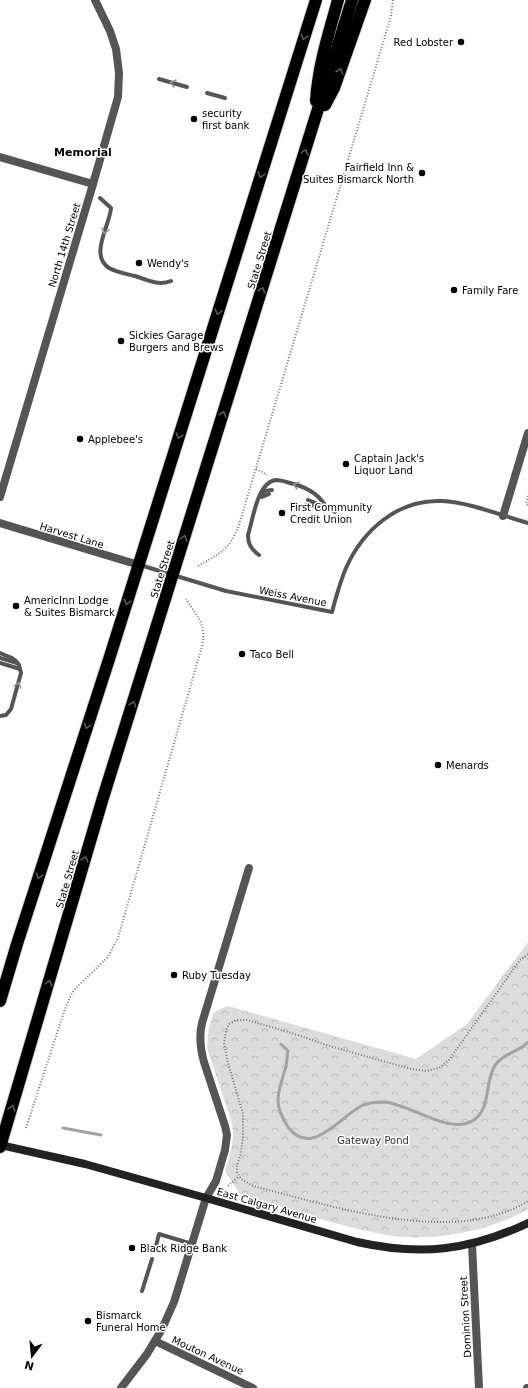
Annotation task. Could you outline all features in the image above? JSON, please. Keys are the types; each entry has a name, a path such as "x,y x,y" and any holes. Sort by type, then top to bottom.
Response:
{"highway":[{"path":"0,1001 139,565 316,0"},
{"path":"316,116 317,83 338,0"},
{"name":"State Street","path":"0,1146 102,802 352,0"},
{"path":"311,131 334,88 365,0"}],"street":[{"name":"North 14th Street","path":"0,497 115,109 118,91 118,59 113,40 95,0"},
{"path":"0,157 93,184"},
{"path":"503,516 528,433"},
{"name":"Harvest Lane","path":"0,523 139,565"},
{"path":"121,1388 138,1368 155,1341 174,1302 206,1198 216,1181 225,1150 225,1126 201,1053 201,1029 249,868"},
{"name":"East Calgary Avenue","path":"0,1146 85,1164 381,1248 427,1250 472,1244 500,1236 528,1223"},
{"name":"Dominion Street","path":"472,1244 479,1388"},
{"name":"Mouton Avenue","path":"155,1341 253,1388"}],"lane":[{"path":"159,79 187,87"},
{"path":"206,93 225,98"},
{"path":"100,198 111,208 100,250 101,258 105,265 112,270 156,282 164,283 170,281"},
{"path":"259,555 251,548 248,535 262,489 266,484 282,481 303,487 315,494 326,507"},
{"path":"258,502 263,493 272,490"},
{"path":"258,502 263,496 269,494"},
{"path":"308,500 334,512"},
{"name":"Weiss Avenue","path":"139,565 226,591 332,612 341,581 352,556 367,534 388,516 414,504 442,501 462,504 528,523"},
{"path":"306,505 326,507"},
{"path":"0,653 12,658 19,667 20,677 11,709 6,715 0,716"},
{"path":"0,658 19,667"},
{"path":"0,663 19,667"},
{"path":"156,1246 159,1234 193,1244"},
{"path":"142,1290 152,1258"}],"path":[{"path":"198,566 224,550 233,541 240,526 389,24 394,0"},
{"path":"256,469 266,475 271,482"},
{"path":"528,496 526,504 528,505"},
{"path":"26,1128 60,1022 71,995 108,957 118,938 203,641 203,630 200,619 186,599"},
{"path":"528,954 520,960 449,1060 439,1068 427,1071 411,1069 326,1045 247,1020 237,1020 229,1024 226,1031 224,1044 243,1114 243,1136 237,1172 241,1179 253,1186 356,1212 409,1221 437,1223 464,1222 495,1215 522,1205 528,1201"},
{"path":"228,1186 240,1176"}],"green space":[{"name":"Gateway Pond","path":"528,942 528,1209 512,1217 476,1230 456,1234 417,1237 381,1234 345,1226 240,1194 225,1171 232,1147 233,1130 208,1051 208,1032 214,1012 228,1006 416,1059 467,1024"}],"waterway":[{"path":"281,1044 288,1051 286,1066 279,1092 279,1108 288,1127 297,1135 306,1138 315,1137 325,1133 361,1106 373,1102 396,1104 442,1122 464,1124 474,1120 480,1115 486,1101 492,1070 496,1064 503,1057 528,1042"},
{"path":"63,1128 101,1135"}],"place":[{"name":"Red Lobster","path":"461,42"},
{"name":"security first bank","path":"194,119"},
{"name":"Fairfield Inn & Suites Bismarck North","path":"422,173"},
{"name":"Wendy's","path":"139,263"},
{"name":"Family Fare","path":"454,290"},
{"name":"Sickies Garage Burgers and Brews","path":"121,341"},
{"name":"Applebee's","path":"80,439"},
{"name":"Captain Jack's Liquor Land","path":"346,464"},
{"name":"First Community Credit Union","path":"282,513"},
{"name":"AmericInn Lodge & Suites Bismarck","path":"16,606"},
{"name":"Taco Bell","path":"242,654"},
{"name":"Menards","path":"438,765"},
{"name":"Ruby Tuesday","path":"174,975"},
{"name":"Black Ridge Bank","path":"132,1248"},
{"name":"Bismarck Funeral Home","path":"88,1321"}],"district":[{"name":"Memorial","path":"83,152"}]}
